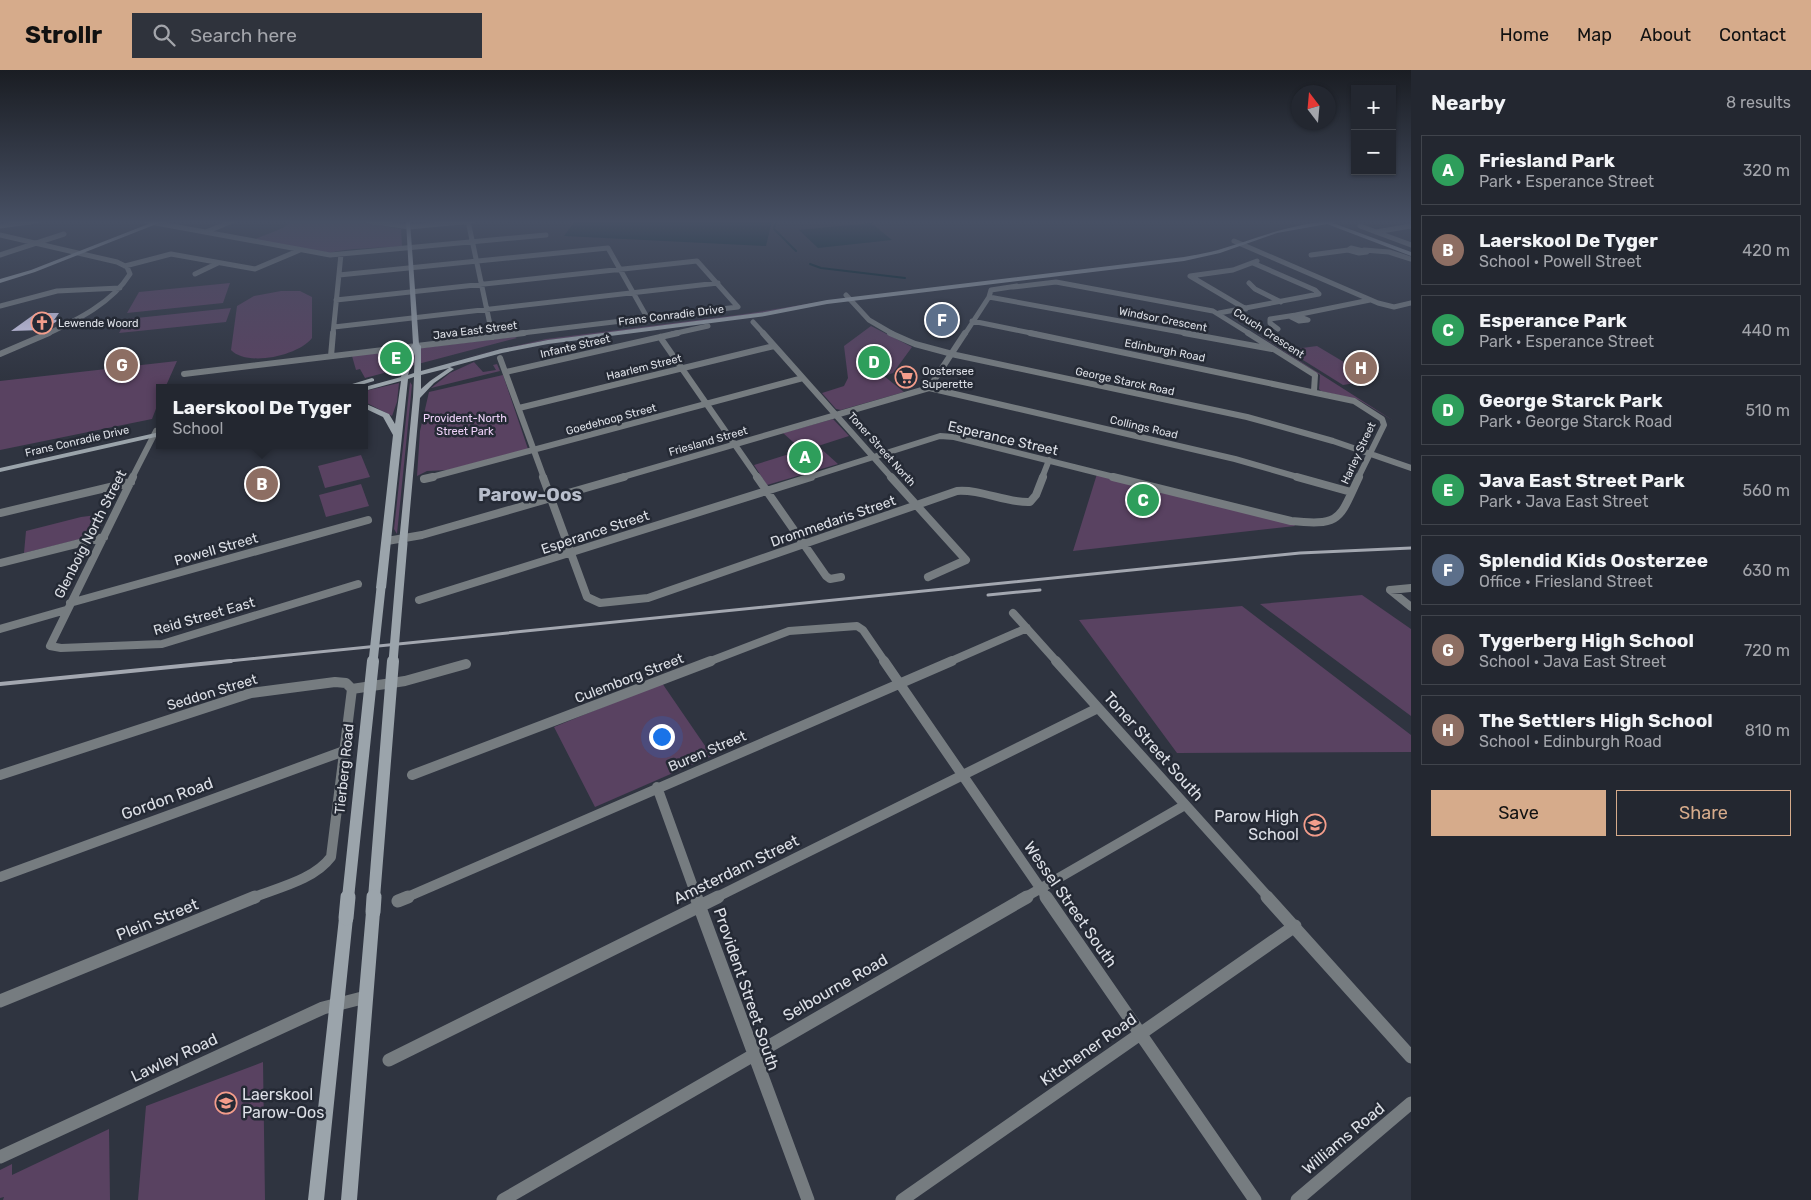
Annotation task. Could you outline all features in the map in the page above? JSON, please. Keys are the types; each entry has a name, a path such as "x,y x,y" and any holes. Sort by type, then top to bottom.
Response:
{"main road":[{"path":"0,281 21,274"},
{"name":"Tierberg Road","path":"348,1200 417,398 412,274"},
{"name":"Frans Conradie Drive","path":"417,372 490,348 532,339 1032,274"},
{"name":"Frans Conradie Drive","path":"368,388 417,372 548,342 765,314 848,297 1054,274"},
{"name":"Tierberg Road","path":"316,1200 398,437 406,375 416,346"},
{"path":"417,398 438,377 465,361"},
{"name":"Frans Conradie Drive","path":"362,384 406,375"},
{"path":"368,407 386,416 398,437"},
{"name":"Frans Conradie Drive","path":"0,466 156,432"},
{"name":"Frans Conradie Drive","path":"0,470 156,432"}],"street":[{"path":"0,354 41,339 70,323 120,288 130,274"},
{"path":"331,356 338,275 351,274"},
{"path":"480,274 493,338"},
{"path":"336,300 577,274"},
{"path":"624,274 648,319"},
{"path":"710,274 718,283"},
{"path":"1206,274 1190,276 1246,309"},
{"path":"1218,313 1319,294 1276,274"},
{"path":"1311,274 1370,300 1394,307 1411,303"},
{"name":"Couch Crescent","path":"989,296 996,289 1058,282 1218,313 1315,375 1314,391"},
{"path":"334,327 718,283"},
{"name":"Java East Street","path":"184,374 738,307 718,283"},
{"path":"1249,283 1255,289 1281,302"},
{"path":"0,306 62,290 120,288"},
{"path":"930,388 989,296"},
{"name":"Windsor Crescent","path":"989,296 1274,349"},
{"name":"George Starck Road","path":"848,297 869,320 886,331 915,344 951,354 1247,418 1371,453 1411,468"},
{"path":"1278,329 1270,323 1270,319 1293,316 1299,321 1308,320 1304,315 1370,300"},
{"name":"Edinburgh Road","path":"972,321 1314,391 1354,401"},
{"name":"Toner Street North","path":"753,322 966,560 928,577"},
{"name":"Infante Street","path":"506,372 708,326"},
{"path":"660,337 827,577 841,577"},
{"name":"Haarlem Street","path":"519,408 774,346"},
{"path":"500,358 572,552"},
{"name":"Goedehoop Street","path":"424,479 803,378"},
{"name":"Friesland Street","path":"386,544 404,541 930,388"},
{"name":"Collings Road","path":"930,388 1235,459 1352,492"},
{"name":"Harley Street","path":"1329,521 1340,516 1384,422 1354,401"},
{"name":"Glenboig North Street","path":"54,648 50,643 156,434"},
{"name":"Esperance Street","path":"420,600 944,435 1291,521 1329,521"},
{"name":"Drommedaris Street","path":"572,552 588,597 592,601 600,603 648,598 957,491 968,490 1013,501 1030,502 1036,495 1049,460"},
{"path":"0,513 132,482"},
{"name":"Powell Street","path":"0,629 68,607 368,520"},
{"path":"0,563 104,537"},
{"name":"Reid Street East","path":"54,648 162,644 358,584"},
{"path":"1411,588 1391,589 1394,594 1411,607"},
{"name":"Toner Street South","path":"1013,613 1411,1057"},
{"name":"Culemborg Street","path":"412,775 789,631 847,625 860,628"},
{"name":"Wessel Street South","path":"860,628 1255,1200"},
{"name":"Buren Street","path":"398,901 1027,628"},
{"name":"Seddon Street","path":"0,775 251,693 335,682 346,683 352,688 406,681 466,664"},
{"path":"325,865 331,857 352,688"},
{"name":"Amsterdam Street","path":"389,1060 1098,708"},
{"name":"Gordon Road","path":"0,877 344,750"},
{"name":"Provident Street South","path":"657,788 753,1055 808,1200"},
{"name":"Selbourne Road","path":"503,1200 1185,805"},
{"name":"Plein Street","path":"0,1001 313,873 325,865"},
{"name":"Kitchener Road","path":"902,1200 1295,926"},
{"name":"Lawley Road","path":"0,1157 323,1008 366,997"},
{"name":"Williams Road","path":"1297,1200 1411,1103"}],"green space":[{"path":"230,283 223,303 127,313 139,292"},
{"path":"281,291 300,291 312,297 312,338 296,350 272,357 248,358 238,355 231,350 237,306 254,296"},
{"path":"838,299 755,314 542,341 458,359 546,339 745,314"},
{"path":"231,308 226,322 119,333 127,319"},
{"path":"871,326 912,347 893,373 884,376 904,392 841,410 836,409 822,393 844,386 848,378 844,346"},
{"path":"1253,331 1394,421 1359,400 1321,391 1319,389 1320,375"},
{"path":"517,338 365,378 360,369 356,370 352,356"},
{"path":"1317,346 1374,380 1343,385 1287,350"},
{"path":"177,361 167,384 156,384 156,409 152,419 0,450 0,381"},
{"path":"474,362 483,372 496,370 493,365 497,364 500,371 431,388 450,373"},
{"name":"Provident-North Street Park","path":"503,375 528,449 448,470 427,471 417,476 420,431 429,392"},
{"path":"410,382 412,385 397,534 394,529"},
{"path":"399,383 397,402 392,416 368,404 368,390"},
{"path":"833,419 849,436 818,446 838,464 767,485 754,465 802,450 783,433"},
{"path":"361,455 370,477 325,488 318,466"},
{"path":"1097,474 1293,523 1295,526 1073,551"},
{"path":"361,484 369,506 326,517 319,495"},
{"path":"105,514 97,535 24,553 26,531 81,517"},
{"path":"1362,595 1411,629 1411,716 1260,604"},
{"path":"1242,606 1411,735 1411,752 1177,753 1079,620"},
{"path":"662,683 712,756 595,807 554,727"},
{"path":"263,1062 265,1200 138,1200 146,1106"},
{"path":"109,1129 110,1200 3,1200 4,1197 0,1198 0,1170 12,1164 12,1175"}],"building":[{"name":"Lewende Woord","path":"36,313 59,313 54,320 61,319 42,330 11,331"}],"waterway":[{"path":"869,274 905,278"}],"railway":[{"path":"219,662 1300,553 1411,548"},
{"path":"988,595 1040,590"},
{"path":"0,684 231,661"}],"place":[{"name":"Splendid Kids Oosterzee","path":"942,320"},
{"name":"Lewende Woord","path":"42,323"},
{"name":"Java East Street Park","path":"396,358"},
{"name":"George Starck Park","path":"874,362"},
{"name":"Tygerberg High School","path":"122,365"},
{"name":"The Settlers High School","path":"1361,368"},
{"name":"Oostersee Superette","path":"906,377"},
{"name":"Friesland Park","path":"805,457"},
{"name":"Laerskool De Tyger","path":"262,484"},
{"name":"Esperance Park","path":"1143,500"},
{"name":"Parow High School","path":"1315,825"},
{"name":"Laerskool Parow-Oos","path":"226,1103"}],"district":[{"name":"Parow-Oos","path":"530,494"}]}
